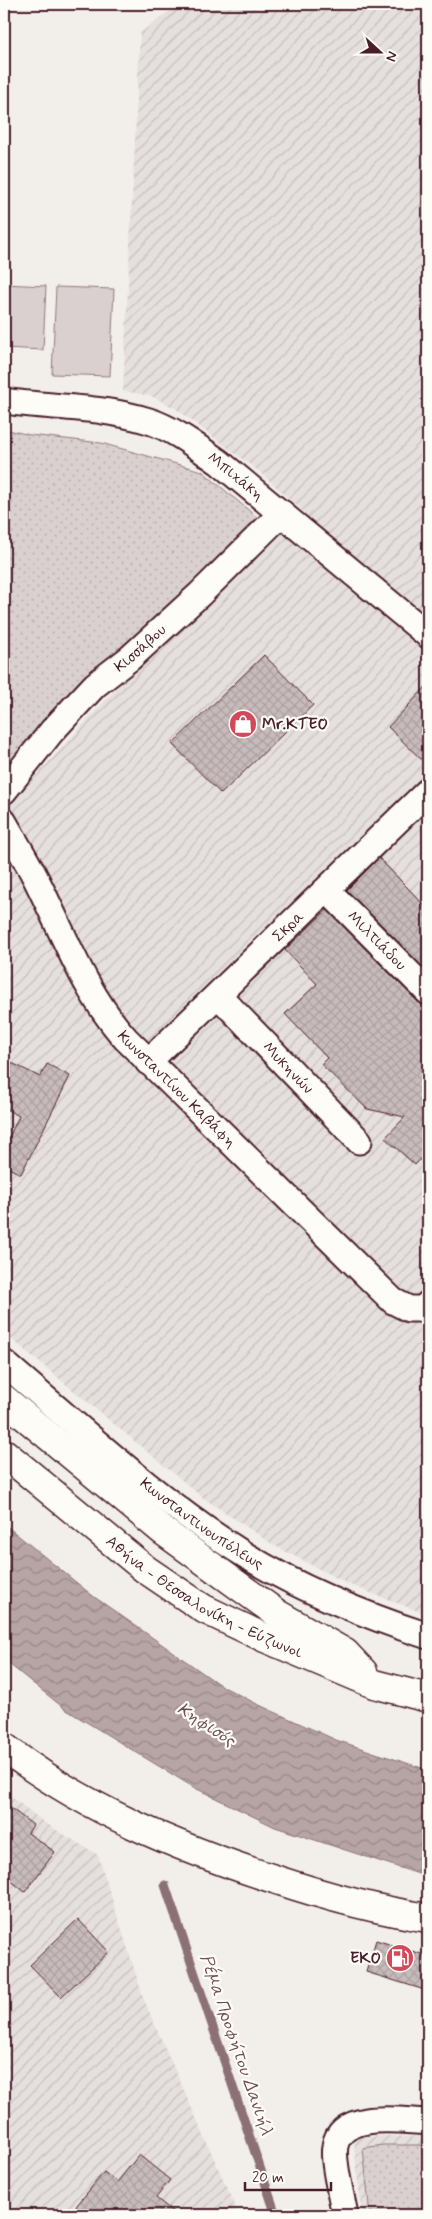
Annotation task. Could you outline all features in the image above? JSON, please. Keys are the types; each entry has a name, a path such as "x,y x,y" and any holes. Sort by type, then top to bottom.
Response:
{"highway":[{"path":"4,1399 163,1531 279,1615 345,1653 374,1684"},
{"name":"Αθήνα - Θεσσαλονίκη - Εύζωνοι","path":"4,1453 145,1569 204,1609 265,1638 374,1684 428,1698"},
{"path":"4,1747 26,1764 100,1809 165,1838 243,1869 319,1894 393,1913 428,1918"}],"street":[{"name":"Μπιχάκη","path":"4,401 113,412 150,422 188,441 219,462 428,635"},
{"name":"Κισσάβου","path":"4,791 52,731 95,685 130,658 193,601 282,513"},
{"name":"Σκρα","path":"148,1062 428,791"},
{"name":"Κωνσταντίνου Καβάφη","path":"4,822 102,1008 116,1028 148,1062 393,1301 419,1306"},
{"name":"Μιλτιάδου","path":"327,890 428,992"},
{"name":"Μυκηνών","path":"218,995 359,1141"},
{"name":"Κωνσταντινουπόλεως","path":"4,1363 183,1512 239,1551 295,1583 338,1603 428,1636"},
{"path":"345,2215 335,2146 345,2128 363,2121 428,2122"}],"shaded area":[{"path":"179,4 428,4 428,1615 348,1584 275,1546 202,1497 4,1333 4,811 123,681 305,513 261,473 175,408 151,396 123,391 140,33"},
{"path":"4,284 46,286 43,350 4,348"},
{"path":"56,287 114,289 110,376 52,374"},
{"path":"4,429 30,435 101,443 202,471 259,519 14,763 4,765"},
{"path":"4,1791 45,1823 98,1855 144,2000 239,2215 4,2215"},
{"path":"361,2137 428,2137 428,2215 362,2215 354,2147 356,2140"},
{"path":"383,2145 428,2145 428,2215 370,2215 363,2148"}],"water":[{"name":"Κηφισός","path":"4,1524 93,1596 220,1685 336,1740 428,1770 428,1877 275,1827 193,1787 65,1709 4,1660"}],"building":[{"name":"Mr.KTEO","path":"264,655 313,705 221,794 172,744"},
{"path":"428,685 428,766 388,727"},
{"path":"379,858 428,909 428,972 347,890"},
{"path":"327,910 418,1002 428,1006 428,1151 415,1165 385,1138 405,1117 367,1109 321,1064 327,1058 285,1014 317,984 285,950"},
{"path":"4,1059 40,1077 47,1064 70,1076 21,1174 4,1166 4,1148 19,1116 4,1108"},
{"path":"4,1803 33,1825 28,1833 55,1852 25,1892 4,1875"},
{"path":"78,1919 109,1952 61,1997 30,1965"},
{"path":"376,1940 428,1956 428,1991 366,1972"},
{"path":"139,2155 170,2180 156,2198 177,2215 69,2215 104,2172 117,2182"}],"waterway":[{"name":"Ρέμα Προφήτου Δανιήλ","path":"165,1885 276,2215"}],"place":[{"name":"Mr.KTEO","path":"243,724"},
{"name":"EKO","path":"400,1958"}]}
